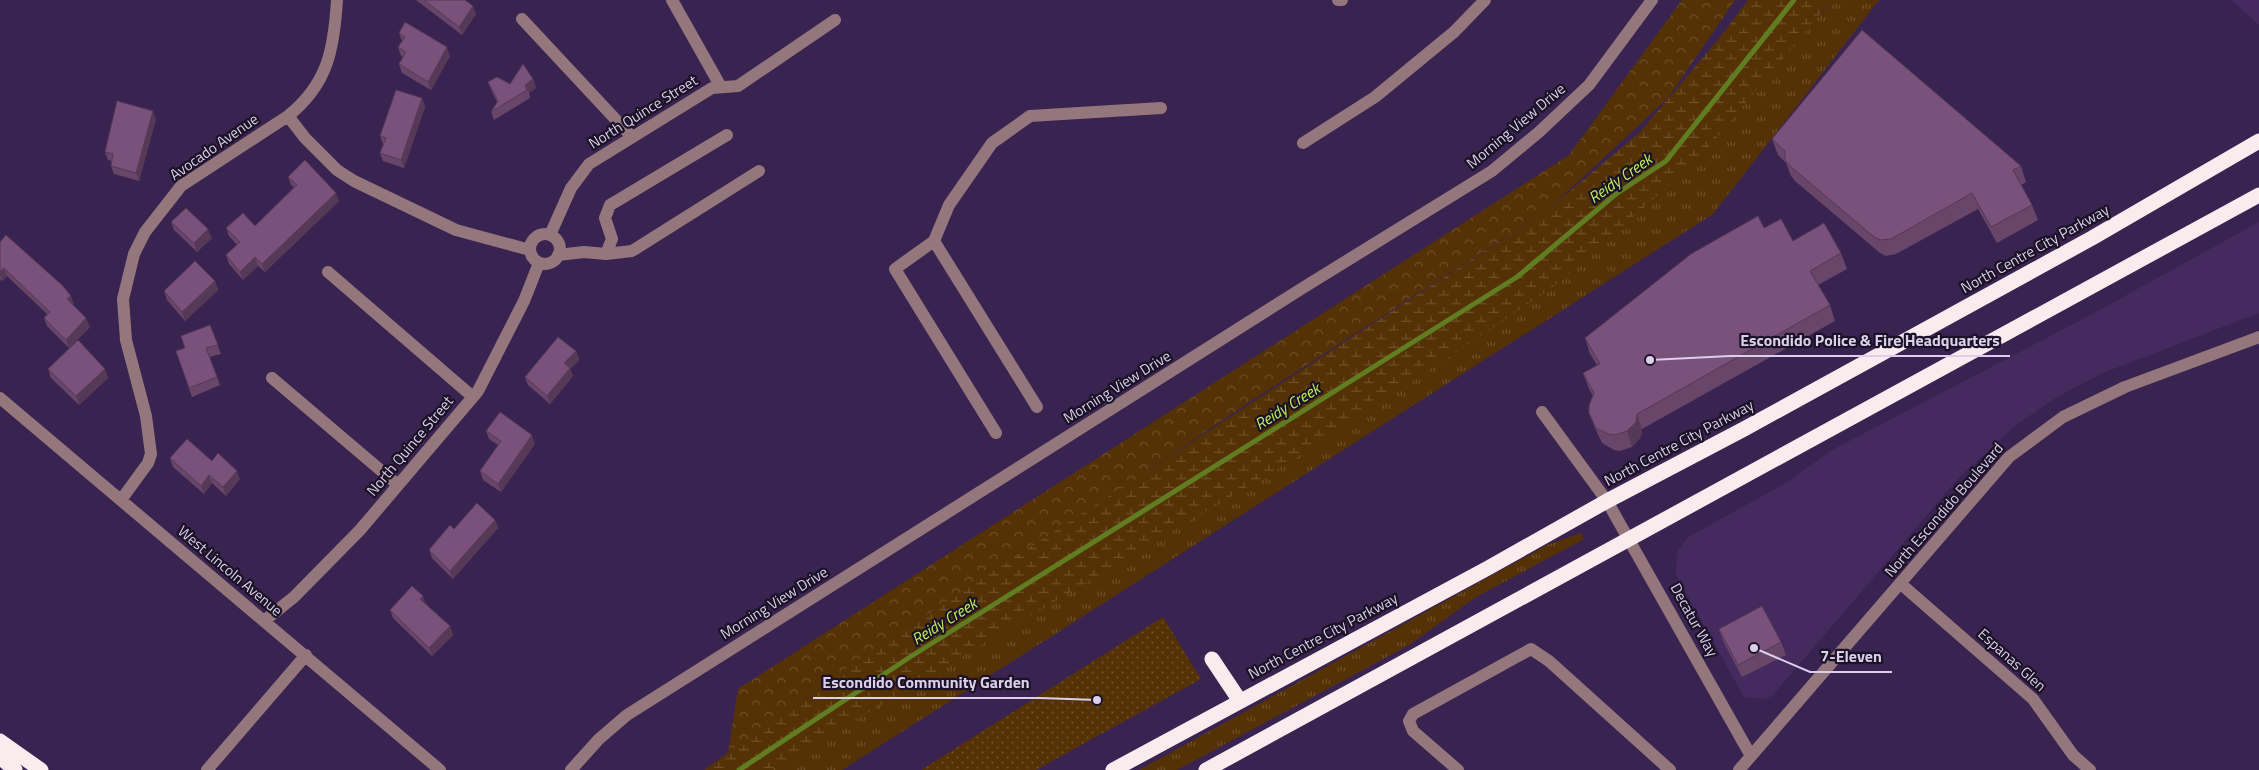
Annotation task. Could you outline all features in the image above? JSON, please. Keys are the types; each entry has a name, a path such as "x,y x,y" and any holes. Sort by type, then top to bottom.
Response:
{"highway":[{"name":"North Centre City Parkway","path":"1113,770 1488,568 1607,501 1744,429 2092,238 2259,142"},
{"path":"1206,770 2259,196"},
{"path":"1212,658 1240,701"},
{"path":"0,741 41,770"},
{"path":"0,757 15,770"}],"street":[{"name":"Avocado Avenue","path":"121,500 148,464 151,454 146,416 126,340 123,307 123,299 134,254 145,232 180,186 288,116 303,104 323,77 335,32 337,0"},
{"path":"672,0 721,87"},
{"path":"1303,143 1375,97 1454,32 1485,0"},
{"name":"Morning View Drive","path":"571,770 598,739 628,715 1292,295 1492,171 1539,132 1588,86 1652,0"},
{"path":"522,19 632,137"},
{"name":"North Quince Street","path":"550,235 571,188 589,164 712,88 738,86 835,20"},
{"path":"996,433 895,269 934,241 949,206 992,143 1030,116 1160,108"},
{"path":"288,116 305,138 337,170 354,181 456,230 530,250"},
{"path":"606,254 612,239 605,218 610,205 727,135"},
{"path":"558,255 558,243 550,235 544,234 534,239 530,250 534,260 539,263 550,263 558,255 584,252 606,254 632,251 759,171"},
{"path":"934,241 1037,407"},
{"name":"North Quince Street","path":"264,621 294,597 353,536 473,397 524,301 539,263"},
{"path":"328,272 473,397"},
{"name":"North Escondido Boulevard","path":"1739,770 2009,457 2063,417 2125,387 2259,337"},
{"path":"272,378 398,486"},
{"name":"West Lincoln Avenue","path":"0,398 440,770"},
{"name":"Decatur Way","path":"1542,412 1607,501 1751,756"},
{"name":"Espanas Glen","path":"1901,584 2033,698 2073,755 2090,770"},
{"path":"1458,770 1412,731 1409,720 1413,714 1531,649 1549,661 1670,770"},
{"path":"207,770 306,655"}],"shaded area":[{"path":"2231,0 2259,0 2259,25"},
{"path":"2259,222 2259,313 2103,373 2059,396 2016,425 1957,480 1772,696 1765,699 1744,697 1676,575 1677,552 1687,538 1787,482 1832,450 2081,320"}],"green space":[{"path":"1682,0 1735,0 1668,98 1550,208 1248,403 728,753 738,689 1569,155"},
{"path":"1748,0 1832,0 1697,161 1553,287 1329,438 772,770 704,770 868,653 1550,208 1640,132 1721,36"},
{"path":"1832,0 1879,0 1713,214 842,770 771,770 1823,12"},
{"path":"1581,533 1584,539 1476,597 1409,645 1177,770 1139,770 1547,545"},
{"path":"1163,617 1201,679 1036,770 921,770"}],"building":[{"path":"424,0 465,0 473,6 459,27"},
{"path":"405,22 447,47 428,82 399,64 406,52 398,47 405,37 399,33"},
{"path":"1862,30 2021,166 2013,170 2032,205 1991,227 1972,193 1891,239 1881,240 1874,237 1789,165 1785,160 1785,151 1772,139"},
{"path":"523,64 533,79 525,85 527,90 491,112 498,101 488,82 497,77 510,84"},
{"path":"396,90 422,98 401,160 380,153 386,138 380,136"},
{"path":"117,101 153,111 136,173 111,166 113,154 105,152"},
{"path":"305,160 336,193 262,264 255,257 240,272 226,255 240,242 226,228 243,213 255,226 297,185 288,177"},
{"path":"186,208 208,229 194,243 171,222"},
{"path":"1758,216 1764,228 1781,219 1793,241 1824,223 1841,253 1810,271 1830,305 1637,414 1636,422 1627,431 1615,435 1596,428 1589,413 1589,406 1594,393 1583,373 1600,364 1585,338 1691,254"},
{"path":"6,235 63,286 71,296 67,299 86,318 66,340 44,318 50,312 4,268 0,272 0,242"},
{"path":"195,261 215,281 182,312 164,291"},
{"path":"210,325 218,345 206,348 217,377 189,388 176,351 185,348 181,336"},
{"path":"558,337 576,351 564,363 570,368 547,396 525,377"},
{"path":"78,340 105,369 76,396 48,369"},
{"path":"500,412 532,435 498,484 480,471 501,441 486,431"},
{"path":"187,439 212,461 218,453 237,471 223,487 209,475 201,486 170,458"},
{"path":"477,503 495,520 450,571 429,550 450,525 454,529"},
{"path":"412,586 423,596 420,599 450,626 429,648 390,610"},
{"path":"1762,606 1781,642 1738,665 1719,629"}],"waterway":[{"name":"Reidy Creek","path":"739,770 910,657 1517,277 1616,194 1666,161 1794,0"}],"place":[{"name":"Escondido Police & Fire Headquarters","path":"1650,360"},
{"name":"7-Eleven","path":"1754,648"},
{"name":"Escondido Community Garden","path":"1097,700"}]}
